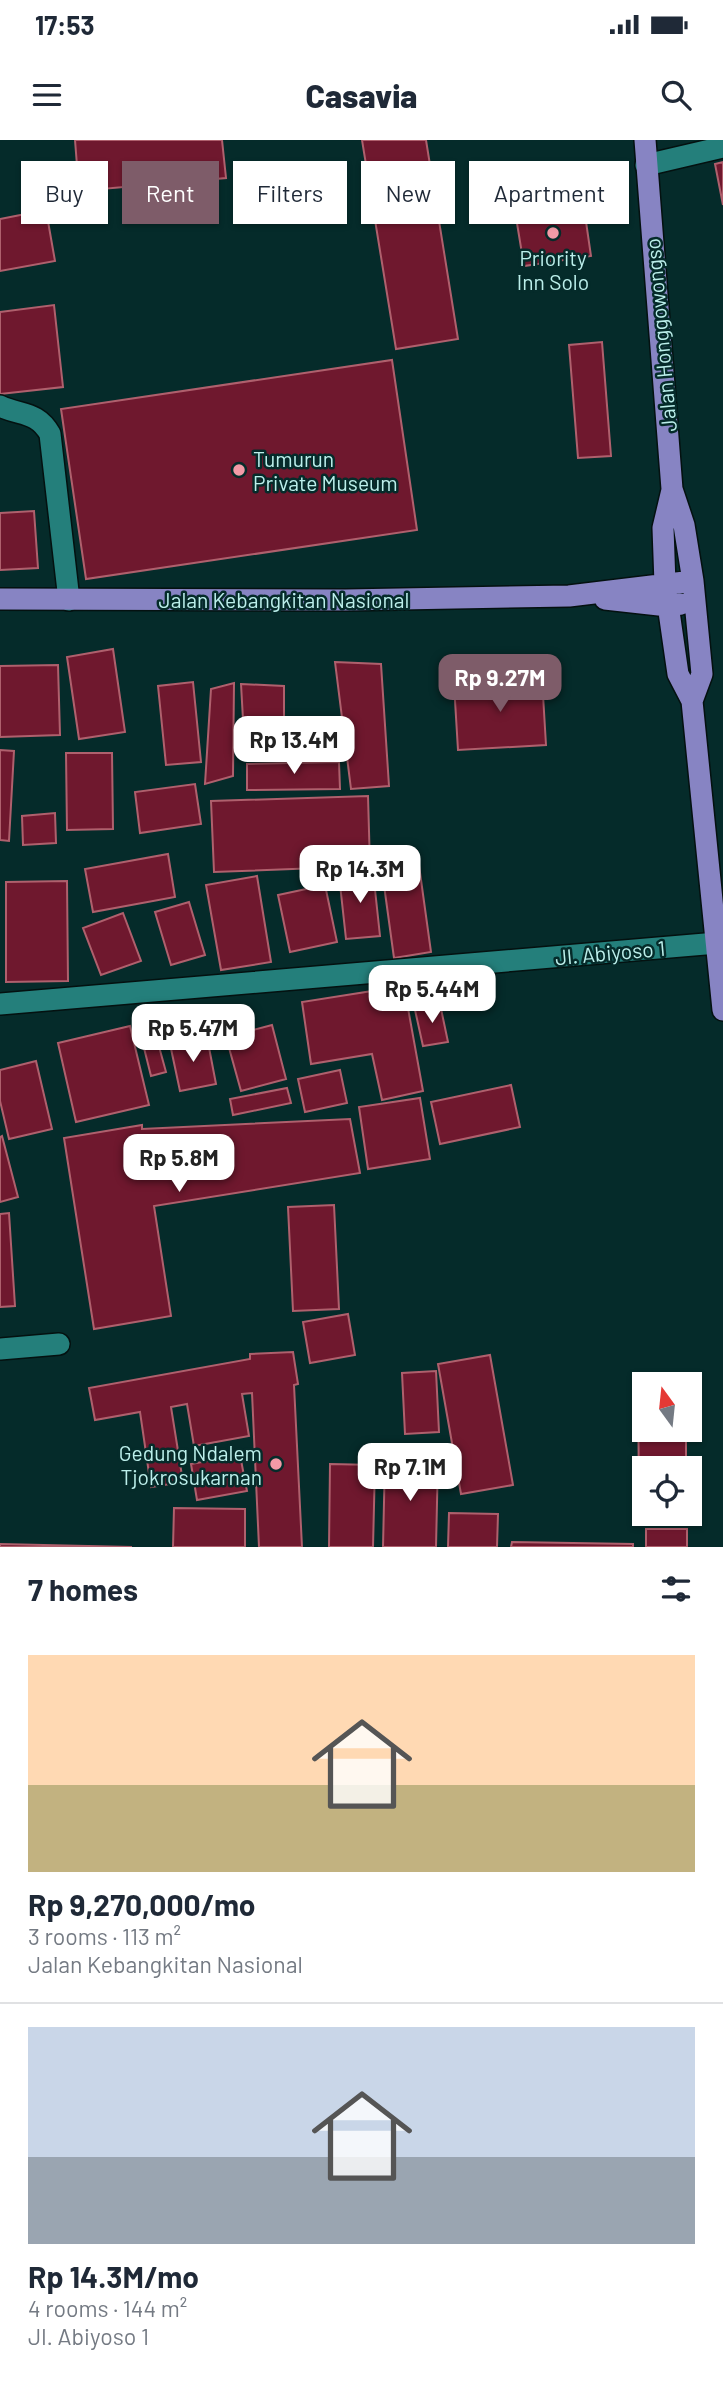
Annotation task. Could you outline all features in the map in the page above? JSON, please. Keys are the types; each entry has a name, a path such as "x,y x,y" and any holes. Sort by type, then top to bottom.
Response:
{"main road":[{"name":"Jalan Honggowongso","path":"645,140 672,489 684,525 693,581 702,674 692,701"},
{"name":"Jalan Honggowongso","path":"672,489 663,528 665,584 678,674 692,701 718,889 717,943 723,1010"},
{"name":"Jalan Kebangkitan Nasional","path":"0,599 345,600 569,596 693,581"},
{"name":"Jalan Kebangkitan Nasional","path":"569,596 668,606 695,602"}],"street":[{"path":"646,164 723,147"},
{"path":"0,406 34,417 44,424 50,434 69,600"},
{"name":"Jl. Abiyoso 1","path":"0,1004 717,943"},
{"path":"0,1349 59,1344"}],"building":[{"path":"75,140 222,140 226,178 219,179 219,161 122,161 122,187 108,188 108,161 77,161"},
{"path":"362,140 426,140 429,161 365,161"},
{"path":"723,162 723,205 715,164"},
{"path":"21,215 21,224 48,224 55,261 0,271 0,219"},
{"path":"376,224 440,224 458,339 396,349"},
{"name":"Priority Inn Solo","path":"517,224 586,224 591,256 524,266"},
{"path":"54,305 63,387 0,394 0,312"},
{"path":"602,342 611,456 578,458 569,345"},
{"name":"Tumurun Private Museum","path":"392,360 417,530 86,579 61,409"},
{"path":"34,511 38,568 0,570 0,513"},
{"path":"113,649 125,732 79,739 67,657"},
{"path":"335,662 381,664 389,786 351,789"},
{"path":"58,665 60,735 0,737 0,666"},
{"path":"542,678 546,745 458,750 454,684"},
{"path":"193,682 201,762 166,765 158,686"},
{"path":"234,683 233,776 205,784 211,689"},
{"path":"241,684 284,686 284,753 245,755"},
{"path":"0,750 14,751 9,841 0,840"},
{"path":"66,753 112,753 113,829 67,830"},
{"path":"339,762 340,789 247,790 247,764"},
{"path":"195,784 201,824 140,833 135,792"},
{"path":"368,796 370,866 214,872 211,801"},
{"path":"55,813 56,843 23,845 22,816"},
{"path":"417,851 431,952 394,958 380,856"},
{"path":"168,854 175,897 93,912 85,869"},
{"path":"373,871 380,936 346,939 339,875"},
{"path":"257,876 271,962 221,970 206,885"},
{"path":"67,881 68,981 6,982 6,882"},
{"path":"325,885 337,942 290,952 278,895"},
{"path":"189,902 205,955 171,965 155,912"},
{"path":"123,913 141,961 101,975 83,928"},
{"path":"404,986 423,1091 382,1100 372,1054 311,1064 302,1002"},
{"path":"440,1004 448,1042 423,1046 415,1010"},
{"path":"272,1025 286,1079 241,1091 226,1037"},
{"path":"130,1026 149,1105 76,1122 58,1043"},
{"path":"155,1032 166,1072 151,1076 141,1036"},
{"path":"207,1037 216,1084 180,1091 170,1044"},
{"path":"36,1061 52,1129 9,1139 0,1101 0,1070"},
{"path":"340,1070 347,1103 305,1112 298,1079"},
{"path":"511,1085 520,1127 440,1144 431,1102"},
{"path":"287,1088 291,1103 233,1115 230,1099"},
{"path":"420,1098 430,1159 368,1169 359,1107"},
{"path":"350,1119 360,1173 154,1206 171,1316 94,1329 64,1138 142,1125 142,1129"},
{"path":"2,1136 18,1197 0,1202 0,1137"},
{"path":"334,1205 339,1309 293,1311 288,1207"},
{"path":"9,1213 15,1306 0,1307 0,1214"},
{"path":"348,1314 355,1355 310,1363 303,1322"},
{"name":"Gedung Ndalem Tjokrosukarnan","path":"293,1352 298,1384 294,1385 302,1547 259,1547 252,1393 242,1394 249,1436 194,1446 187,1404 171,1407 183,1482 151,1487 140,1412 95,1420 89,1388 250,1359 250,1354"},
{"path":"490,1355 513,1485 461,1494 438,1364"},
{"path":"436,1371 439,1432 405,1434 402,1373"},
{"path":"639,1442 686,1442 686,1456 639,1456"},
{"path":"240,1455 247,1491 197,1500 191,1464"},
{"path":"385,1458 438,1459 436,1547 383,1547"},
{"path":"330,1464 375,1465 373,1547 329,1547"},
{"path":"174,1508 245,1509 245,1547 173,1547"},
{"path":"449,1513 498,1514 497,1547 448,1547"},
{"path":"646,1529 687,1529 687,1547 646,1547"},
{"path":"512,1542 633,1544 633,1547 511,1547"},
{"path":"0,1544 132,1547 0,1547"}],"place":[{"name":"Priority Inn Solo","path":"553,233"},
{"name":"Tumurun Private Museum","path":"239,470"},
{"name":"Gedung Ndalem Tjokrosukarnan","path":"276,1464"}]}
